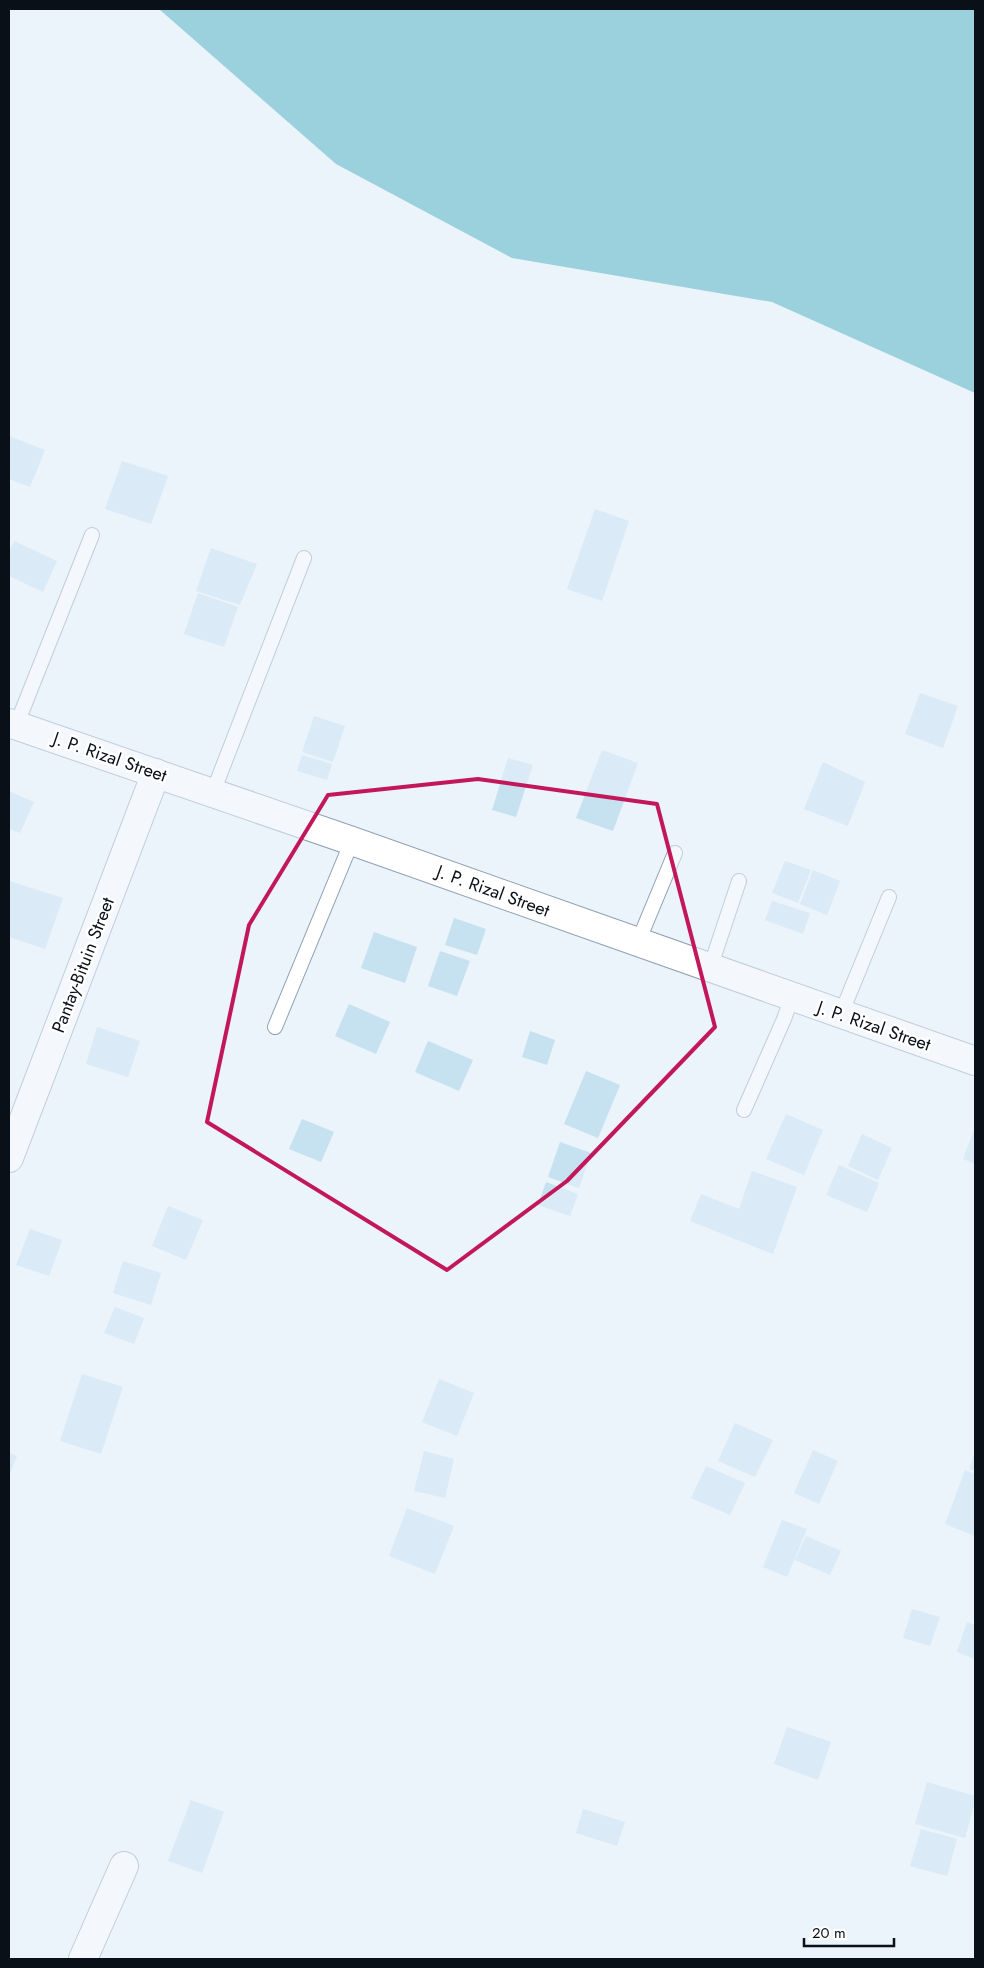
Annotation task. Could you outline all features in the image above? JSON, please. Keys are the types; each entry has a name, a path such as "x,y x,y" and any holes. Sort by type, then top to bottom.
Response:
{"main road":[{"name":"J. P. Rizal Street","path":"12,724 213,792 841,1014 973,1054"},
{"name":"Pantay-Bituin Street","path":"9,1158 156,773"},
{"path":"83,1959 124,1866"}],"lane":[{"path":"12,724 92,535"},
{"path":"213,792 304,558"},
{"path":"275,1027 352,841"},
{"path":"638,942 675,853"},
{"path":"710,968 739,882"},
{"path":"841,1014 889,897"},
{"path":"744,1110 792,997"}],"highlighted area":[{"path":"478,779 657,804 715,1027 567,1181 447,1270 207,1122 249,925 328,795"}],"water":[{"path":"159,9 975,9 975,393 772,302 512,258 336,164"}],"building":[{"path":"9,436 45,450 30,487 9,479"},
{"path":"122,461 168,476 151,524 105,509"},
{"path":"595,509 629,521 602,601 567,589"},
{"path":"14,541 57,561 43,592 9,576 9,552"},
{"path":"211,548 257,564 240,605 196,591"},
{"path":"198,593 238,607 224,647 184,634"},
{"path":"920,693 958,706 943,748 905,734"},
{"path":"314,716 345,726 333,762 302,752"},
{"path":"602,750 638,763 613,831 576,818"},
{"path":"302,755 332,764 327,780 297,771"},
{"path":"508,758 533,765 516,817 492,810"},
{"path":"823,762 865,782 848,826 804,809"},
{"path":"9,791 34,802 20,833 9,829"},
{"path":"785,861 811,870 798,903 772,893"},
{"path":"813,870 840,881 827,915 800,904"},
{"path":"9,881 63,898 45,949 9,937"},
{"path":"772,901 810,913 803,934 765,920"},
{"path":"454,918 486,929 477,955 445,945"},
{"path":"374,932 417,947 405,983 361,968"},
{"path":"440,951 470,961 457,996 428,986"},
{"path":"349,1004 390,1022 376,1054 335,1036"},
{"path":"97,1027 140,1041 128,1077 86,1064"},
{"path":"530,1031 555,1040 547,1065 522,1057"},
{"path":"428,1041 473,1060 459,1091 415,1072"},
{"path":"586,1071 620,1085 598,1138 564,1124"},
{"path":"786,1114 823,1130 804,1175 766,1159"},
{"path":"302,1119 334,1132 321,1162 289,1149"},
{"path":"975,1128 975,1164 963,1159"},
{"path":"862,1134 892,1148 878,1180 848,1166"},
{"path":"560,1142 591,1153 579,1188 548,1177"},
{"path":"839,1165 879,1183 867,1212 826,1195"},
{"path":"752,1171 797,1187 773,1254 690,1221 701,1194 739,1209"},
{"path":"546,1182 578,1194 570,1216 538,1205"},
{"path":"168,1206 203,1220 186,1260 152,1246"},
{"path":"30,1229 62,1240 49,1276 16,1265"},
{"path":"123,1261 161,1273 151,1305 113,1293"},
{"path":"115,1307 144,1318 134,1344 104,1333"},
{"path":"82,1374 123,1387 101,1454 60,1441"},
{"path":"439,1379 474,1393 457,1436 422,1422"},
{"path":"735,1423 773,1440 755,1477 718,1461"},
{"path":"813,1450 838,1461 819,1504 794,1493"},
{"path":"424,1451 454,1459 445,1498 414,1491"},
{"path":"9,1453 17,1456 9,1476"},
{"path":"975,1453 975,1471 969,1469"},
{"path":"706,1466 745,1483 730,1515 691,1498"},
{"path":"965,1470 975,1474 975,1536 945,1524"},
{"path":"407,1508 454,1526 435,1574 389,1556"},
{"path":"782,1520 807,1529 787,1577 763,1567"},
{"path":"806,1536 841,1551 830,1575 795,1560"},
{"path":"912,1609 940,1617 930,1646 903,1638"},
{"path":"967,1622 975,1625 975,1659 957,1652"},
{"path":"787,1727 831,1742 818,1780 774,1764"},
{"path":"927,1782 975,1796 965,1838 915,1824"},
{"path":"191,1800 224,1812 202,1873 168,1861"},
{"path":"583,1809 625,1822 617,1846 576,1833"},
{"path":"921,1829 957,1839 947,1876 910,1866"}]}
